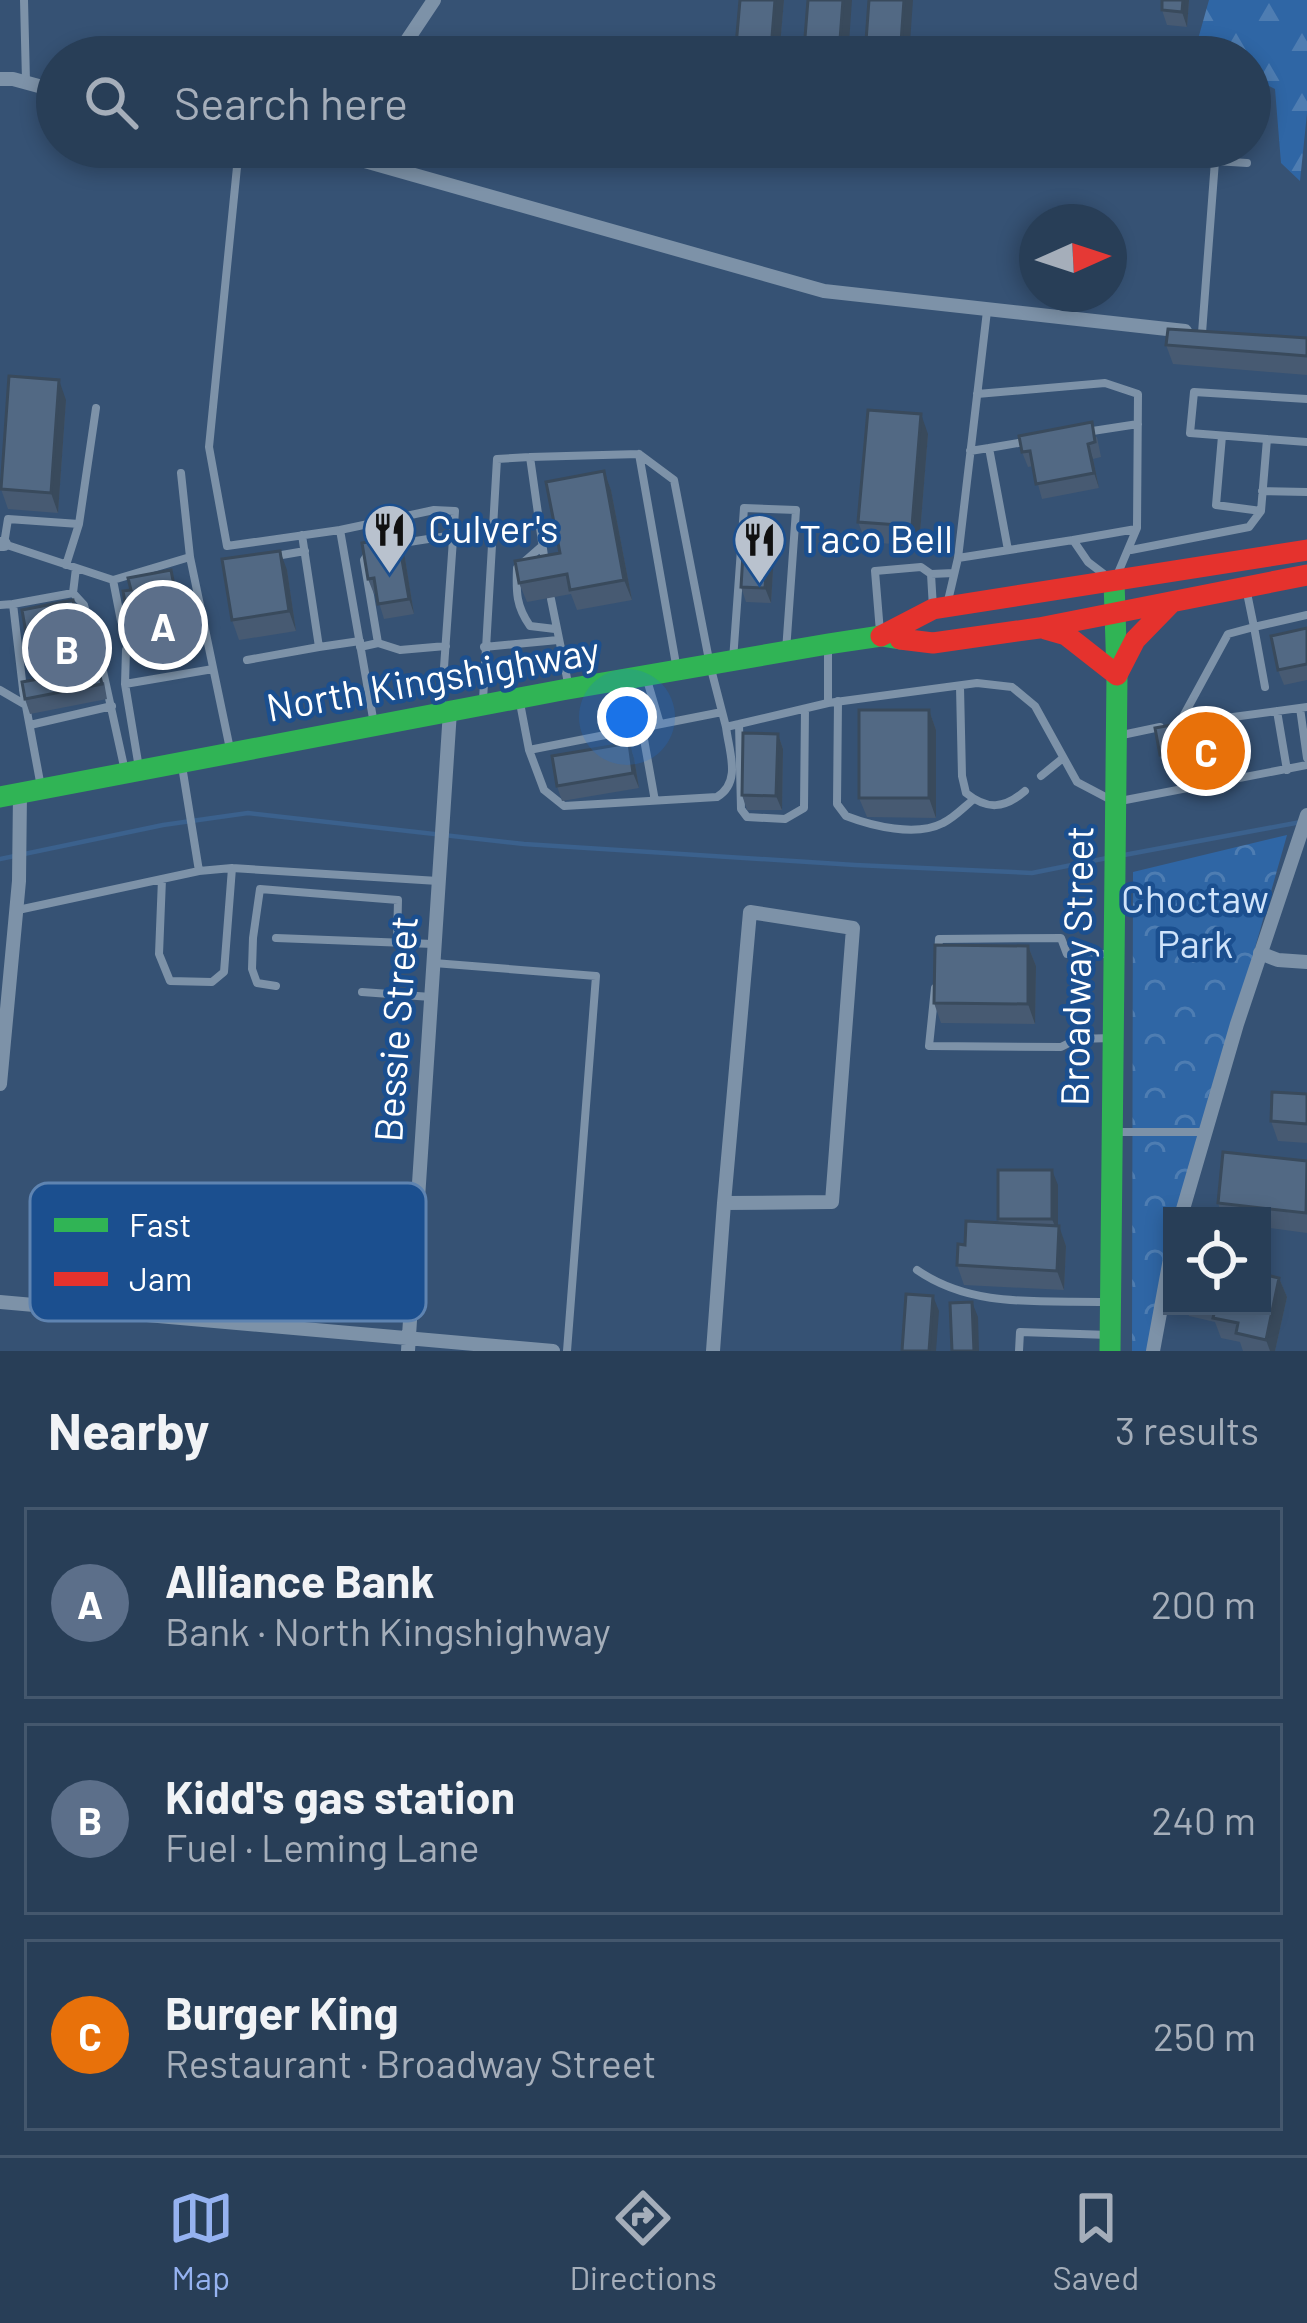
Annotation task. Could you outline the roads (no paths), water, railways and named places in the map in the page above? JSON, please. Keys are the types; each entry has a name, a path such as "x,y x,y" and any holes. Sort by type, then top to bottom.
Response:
{"main road":[{"name":"North Kingshighway","path":"881,636 940,608 1307,550"},
{"name":"North Kingshighway","path":"20,793 828,644 881,636 933,643 1039,628 1307,575"},
{"name":"Broadway Street","path":"1110,1343 1118,675 1114,581"},
{"path":"1039,628 1066,635 1118,675 1136,640 1172,601"}],"street":[{"path":"410,36 434,0"},
{"path":"0,79 36,85"},
{"path":"400,168 824,291 1223,335"},
{"name":"Bessie Street","path":"419,1183 444,811 446,712"},
{"path":"0,1084 11,918 20,881 20,793"},
{"path":"1184,1207 1307,814"},
{"path":"713,1351 724,1203 750,912 853,928 832,1202 724,1203"},
{"path":"1260,952 1278,960 1307,962"},
{"path":"1153,1351 1163,1297"},
{"path":"0,1302 30,1305"},
{"path":"177,1321 409,1346 553,1351"}],"lane":[{"path":"24,0 26,82"},
{"path":"237,168 209,447 227,545 340,530 434,509 455,511 446,712"},
{"path":"1202,333 1214,168"},
{"path":"940,608 958,558 987,309"},
{"path":"977,394 1105,383 1138,394 1137,528 1114,581 1088,562 1073,540"},
{"path":"1307,398 1194,392 1190,433 1307,442"},
{"path":"96,408 71,566 73,593 84,605 132,771"},
{"path":"1071,435 1138,424"},
{"path":"1222,436 1216,505 1261,511"},
{"path":"970,451 1049,438"},
{"path":"1130,550 1249,526 1261,511 1267,439"},
{"path":"988,448 1008,550"},
{"path":"639,454 678,671"},
{"path":"483,705 497,459 639,454 674,480 721,663"},
{"path":"530,457 548,577"},
{"path":"181,473 190,557 231,752"},
{"path":"1262,491 1307,492"},
{"path":"520,699 530,750 544,790 555,803 576,807 717,797 728,790 733,777 722,712 721,663 744,508 796,510 786,652"},
{"path":"79,524 8,518 2,544 112,580 190,557"},
{"path":"958,558 1137,528"},
{"path":"340,530 374,725"},
{"path":"302,535 320,647"},
{"path":"378,643 364,560 368,552 379,546 454,535"},
{"path":"542,545 518,568 515,593 519,611 530,626 555,628"},
{"path":"262,558 304,551"},
{"path":"881,636 875,571 921,567 931,574 954,573"},
{"path":"931,574 940,608"},
{"path":"112,580 121,621"},
{"path":"1246,587 1265,687"},
{"path":"0,605 73,593"},
{"path":"551,599 569,689"},
{"path":"13,604 30,725 20,793"},
{"path":"1179,724 1228,634 1307,615"},
{"path":"484,647 558,640"},
{"path":"247,659 360,644 378,643 400,650 446,646"},
{"path":"828,644 837,804 846,816 921,828 945,823 974,800"},
{"path":"126,650 132,771"},
{"path":"125,684 213,669"},
{"path":"83,675 103,671"},
{"path":"646,677 660,724"},
{"path":"726,727 833,702 991,682 1023,693 1077,782 1115,811 1307,762 1304,708 1116,736"},
{"path":"23,689 43,684"},
{"path":"960,687 966,793 974,800 1002,806 1024,791"},
{"path":"0,690 26,705"},
{"path":"30,725 51,715 112,706"},
{"path":"740,724 741,809 752,818 785,819 804,808 806,709"},
{"path":"1276,711 1287,770"},
{"path":"530,750 722,712"},
{"path":"642,728 655,801"},
{"path":"1042,776 1063,758"},
{"path":"181,762 200,871"},
{"path":"11,918 200,871 232,868 438,876"},
{"path":"162,879 159,954 170,981 212,982 224,972 232,868"},
{"path":"276,986 257,983 252,969 260,889 398,900 397,943"},
{"path":"276,938 434,944"},
{"path":"937,961 939,939 1061,938 1067,954 1114,954"},
{"path":"433,963 596,976 567,1351"},
{"path":"935,982 929,1046 1060,1047 1077,1039 1113,1038"},
{"path":"362,992 431,997"},
{"path":"1112,1132 1205,1132"},
{"path":"917,1270 958,1293 994,1299 1110,1302"},
{"path":"1019,1351 1020,1332 1110,1343"}],"waterway":[{"path":"0,859 163,825 248,813 524,844 855,865 1032,873 1107,858"},
{"path":"1124,855 1301,822"}],"place":[{"name":"Culver's","path":"389,575"},
{"name":"Taco Bell","path":"760,585"},
{"name":"Alliance Bank","path":"163,625"},
{"name":"Kidd's gas station","path":"67,648"},
{"name":"Burger King","path":"1206,751"}],"park label":[{"name":"Choctaw Park","path":"1195,922"}]}
